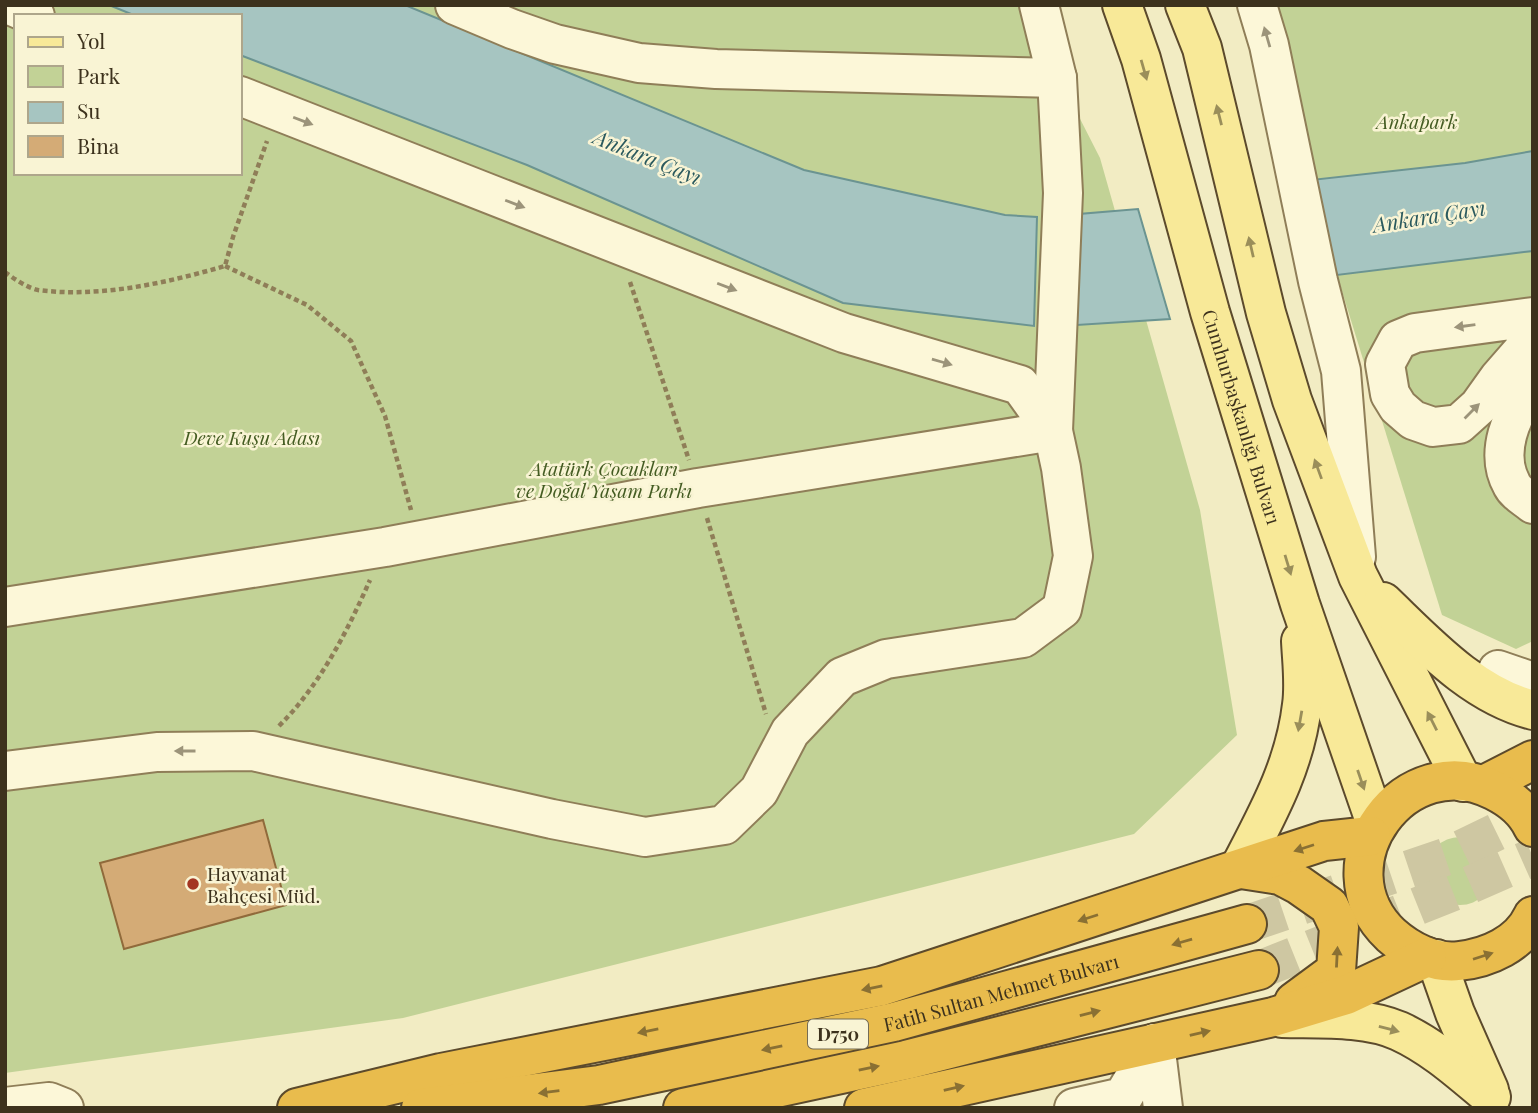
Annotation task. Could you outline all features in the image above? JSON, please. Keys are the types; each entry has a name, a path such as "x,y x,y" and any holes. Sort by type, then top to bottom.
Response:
{"highway":[{"path":"1473,783 1533,760"},
{"path":"1532,925 1509,944 1484,957 1455,962 1431,958 1402,945 1382,927 1369,903 1363,876 1366,849 1374,830 1396,801 1423,786 1454,780 1473,783 1509,798 1533,827"},
{"path":"297,1108 440,1073 882,986 1324,841 1374,830"},
{"path":"1238,869 1280,875 1299,885 1329,906 1339,927 1336,971 1273,1017"},
{"name":"Fatih Sultan Mehmet Bulvarı","path":"421,1108 599,1085 880,1025 1247,924"},
{"path":"876,1107 1273,1017 1346,995 1431,958"},
{"name":"D750","path":"683,1108 906,1060 1259,970"}],"main road":[{"name":"Cumhurbaşkanlığı Bulvarı","path":"1122,5 1141,59 1210,312 1300,604 1374,830"},
{"path":"1185,5 1202,48 1266,313 1292,400 1359,578 1473,783"},
{"path":"1359,578 1430,647 1479,686 1514,706 1533,710"},
{"path":"1238,869 1275,799 1294,751 1303,702 1300,604"},
{"path":"1431,958 1493,1102"},
{"path":"1273,1017 1348,1019 1397,1030 1435,1051 1493,1102"}],"street":[{"path":"10,5 30,14"},
{"path":"455,5 555,44 600,56 677,68 1057,78"},
{"path":"5,771 157,752 253,751 552,820 645,837 724,825 759,790 790,732 842,677 887,659 1023,638 1062,609 1073,556 1053,431 1063,193 1057,78 1039,5"},
{"path":"1257,5 1269,45 1318,281 1341,370 1359,578"},
{"path":"242,97 844,333 1020,385 1053,431"},
{"path":"1533,317 1415,333 1398,340 1385,364 1390,394 1398,407 1413,420 1433,427 1459,424 1479,406 1499,377 1533,339"},
{"path":"1342,397 1352,362 1374,360 1385,364"},
{"path":"1533,387 1524,397 1505,438 1505,468 1513,488 1533,504"},
{"path":"5,607 402,544 698,488 1053,431"},
{"path":"1074,1108 1123,1097 1155,1044"},
{"path":"1155,1044 1163,1108"},
{"path":"5,1107 49,1102 64,1108"}],"path":[{"path":"225,266 278,111"},
{"path":"5,272 36,290 120,290 225,266 307,305 351,341 386,416 402,544 358,607 313,688 253,751"}],"green space":[{"name":"Atatürk Çocukları ve Doğal Yaşam Parkı","path":"5,5 1022,5 1100,158 1200,510 1237,735 1134,834 403,1018 5,1073"},
{"name":"Ankapark","path":"1275,5 1533,5 1533,641 1516,649 1442,615 1337,275 1311,180"},
{"path":"1460,837 1473,840 1484,847 1491,858 1494,871 1491,884 1484,895 1473,902 1460,905 1447,902 1436,895 1429,884 1426,871 1429,858 1436,847 1447,840"}],"water":[{"name":"Ankara Çayı","path":"109,5 405,5 804,170 1005,215 1037,217 1034,326 843,303 527,165 242,56 242,14 131,14"},
{"name":"Ankara Çayı","path":"1533,151 1533,251 1337,275 1311,180 1465,163"},
{"path":"1138,209 1170,319 1077,325 1079,214"}],"building":[{"name":"Hayvanat Bahçesi Müd.","path":"263,820 286,905 124,949 100,863"}],"tunnel":[{"path":"1247,924 1445,857 1533,814"},
{"path":"1259,970 1533,857"}],"place":[{"name":"Hayvanat Bahçesi Müd.","path":"193,884"}],"park label":[{"name":"Deve Kuşu Adası","path":"252,437"}]}
